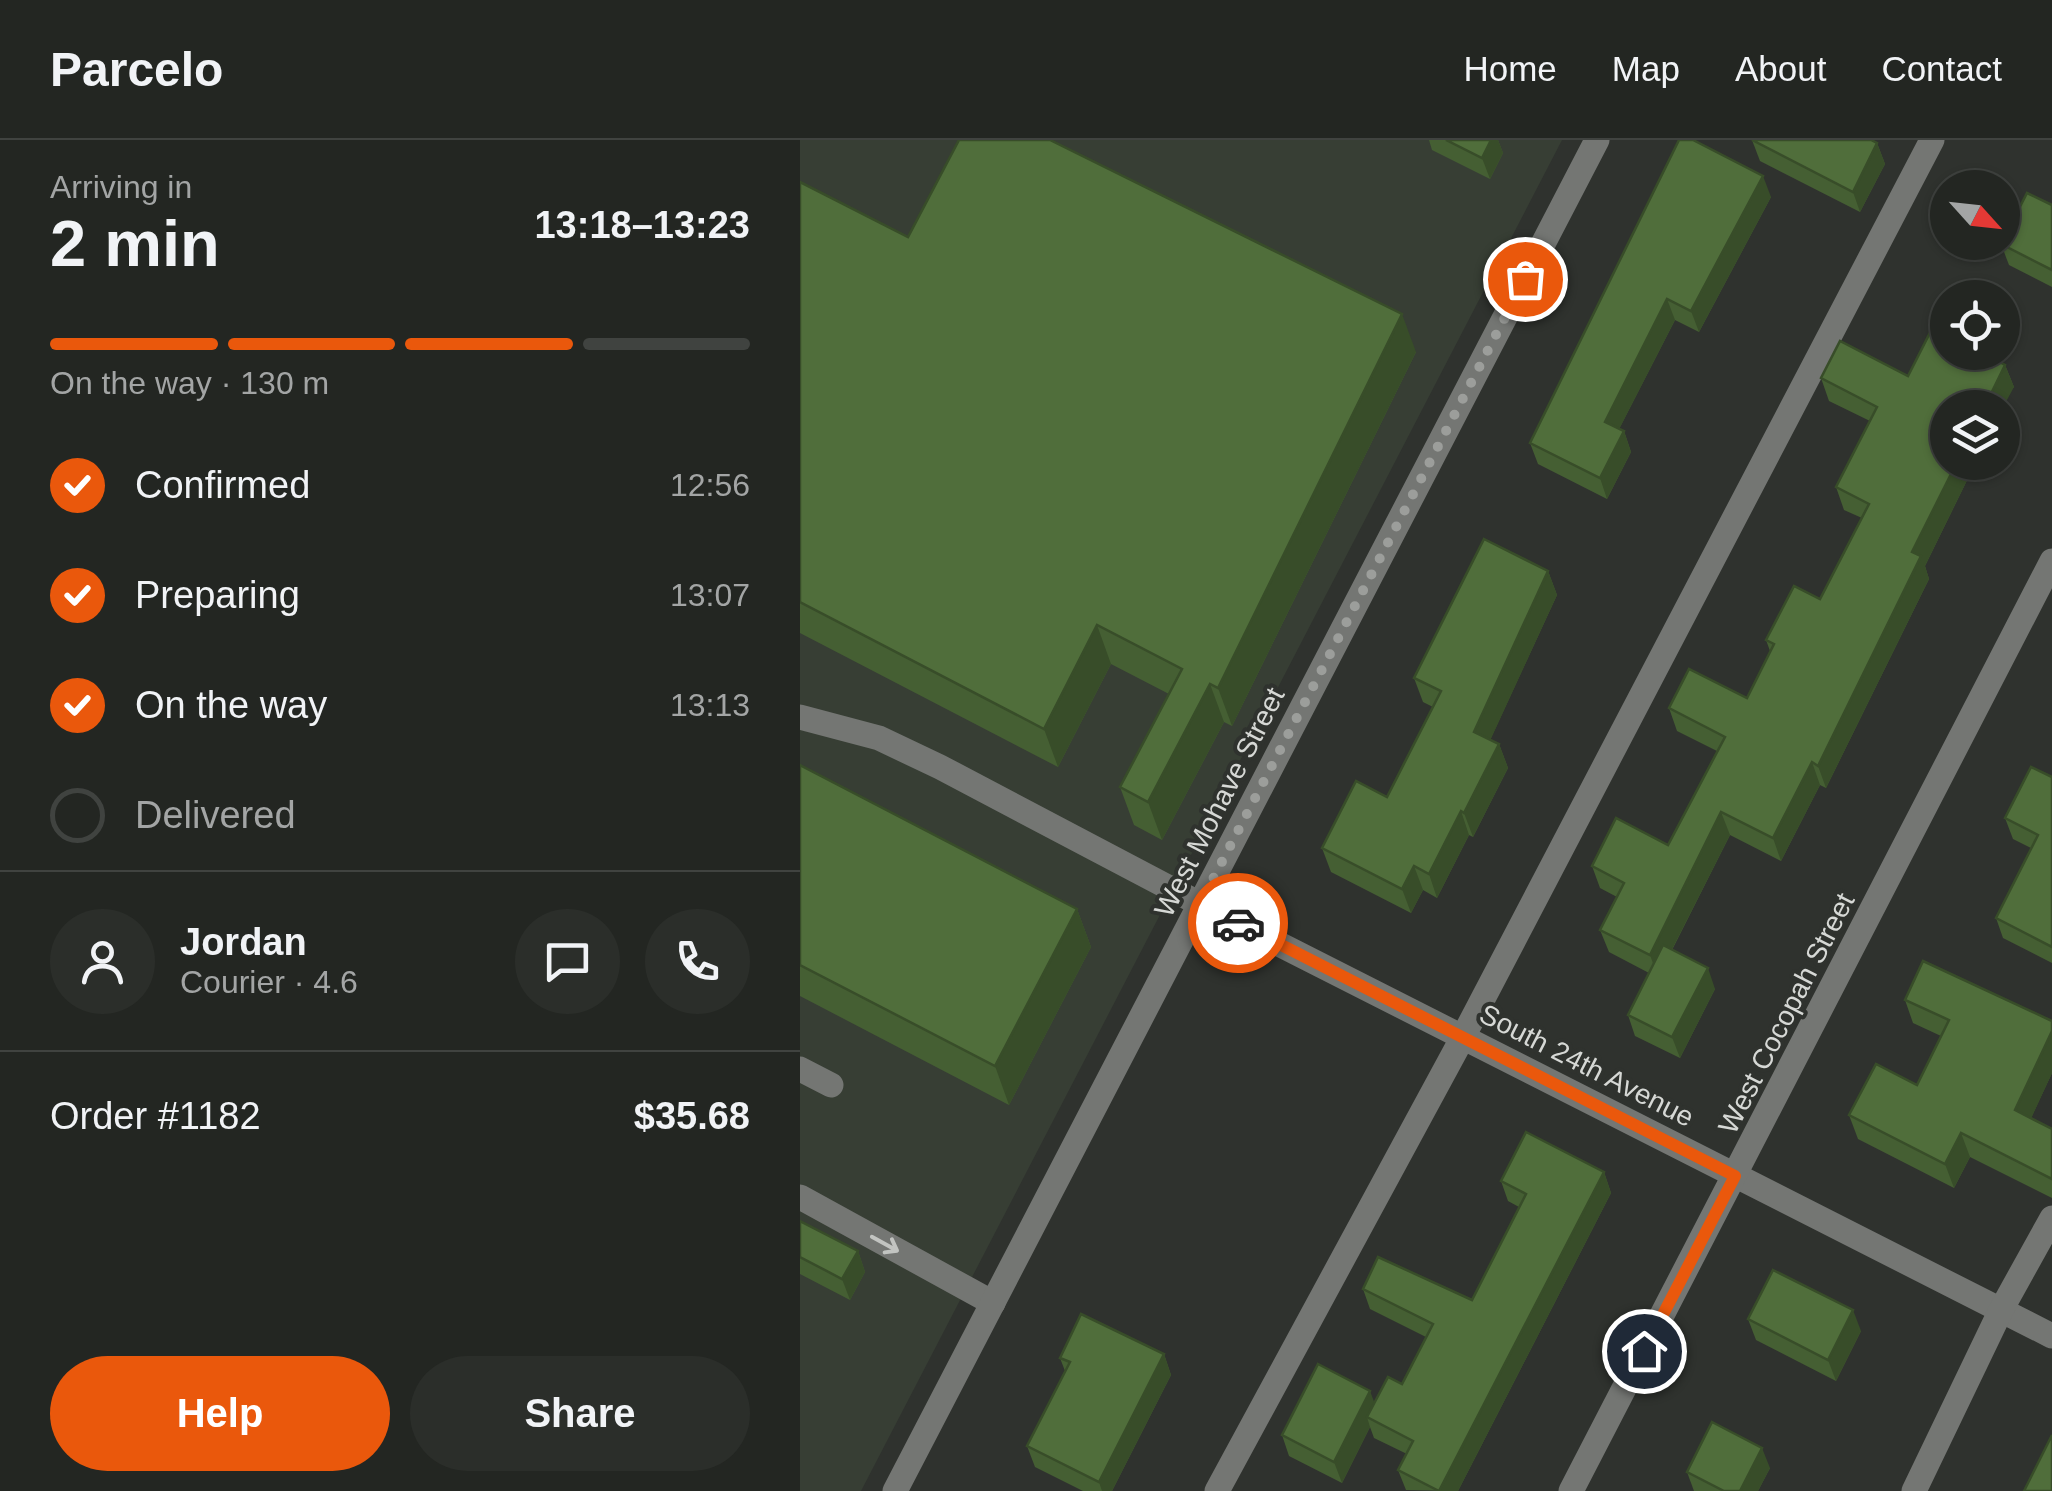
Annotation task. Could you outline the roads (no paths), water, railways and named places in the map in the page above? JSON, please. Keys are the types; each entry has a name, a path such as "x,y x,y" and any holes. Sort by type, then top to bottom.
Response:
{"street":[{"name":"West Mohave Street","path":"896,1491 1597,140"},
{"path":"1217,1491 1464,1035 1932,140"},
{"name":"West Cocopah Street","path":"1571,1491 2052,561"},
{"name":"South 24th Avenue","path":"800,717 894,745 2052,1336"},
{"path":"800,1070 831,1085"},
{"path":"800,1197 993,1302"},
{"path":"1914,1491 2001,1310 2052,1218"}]}
